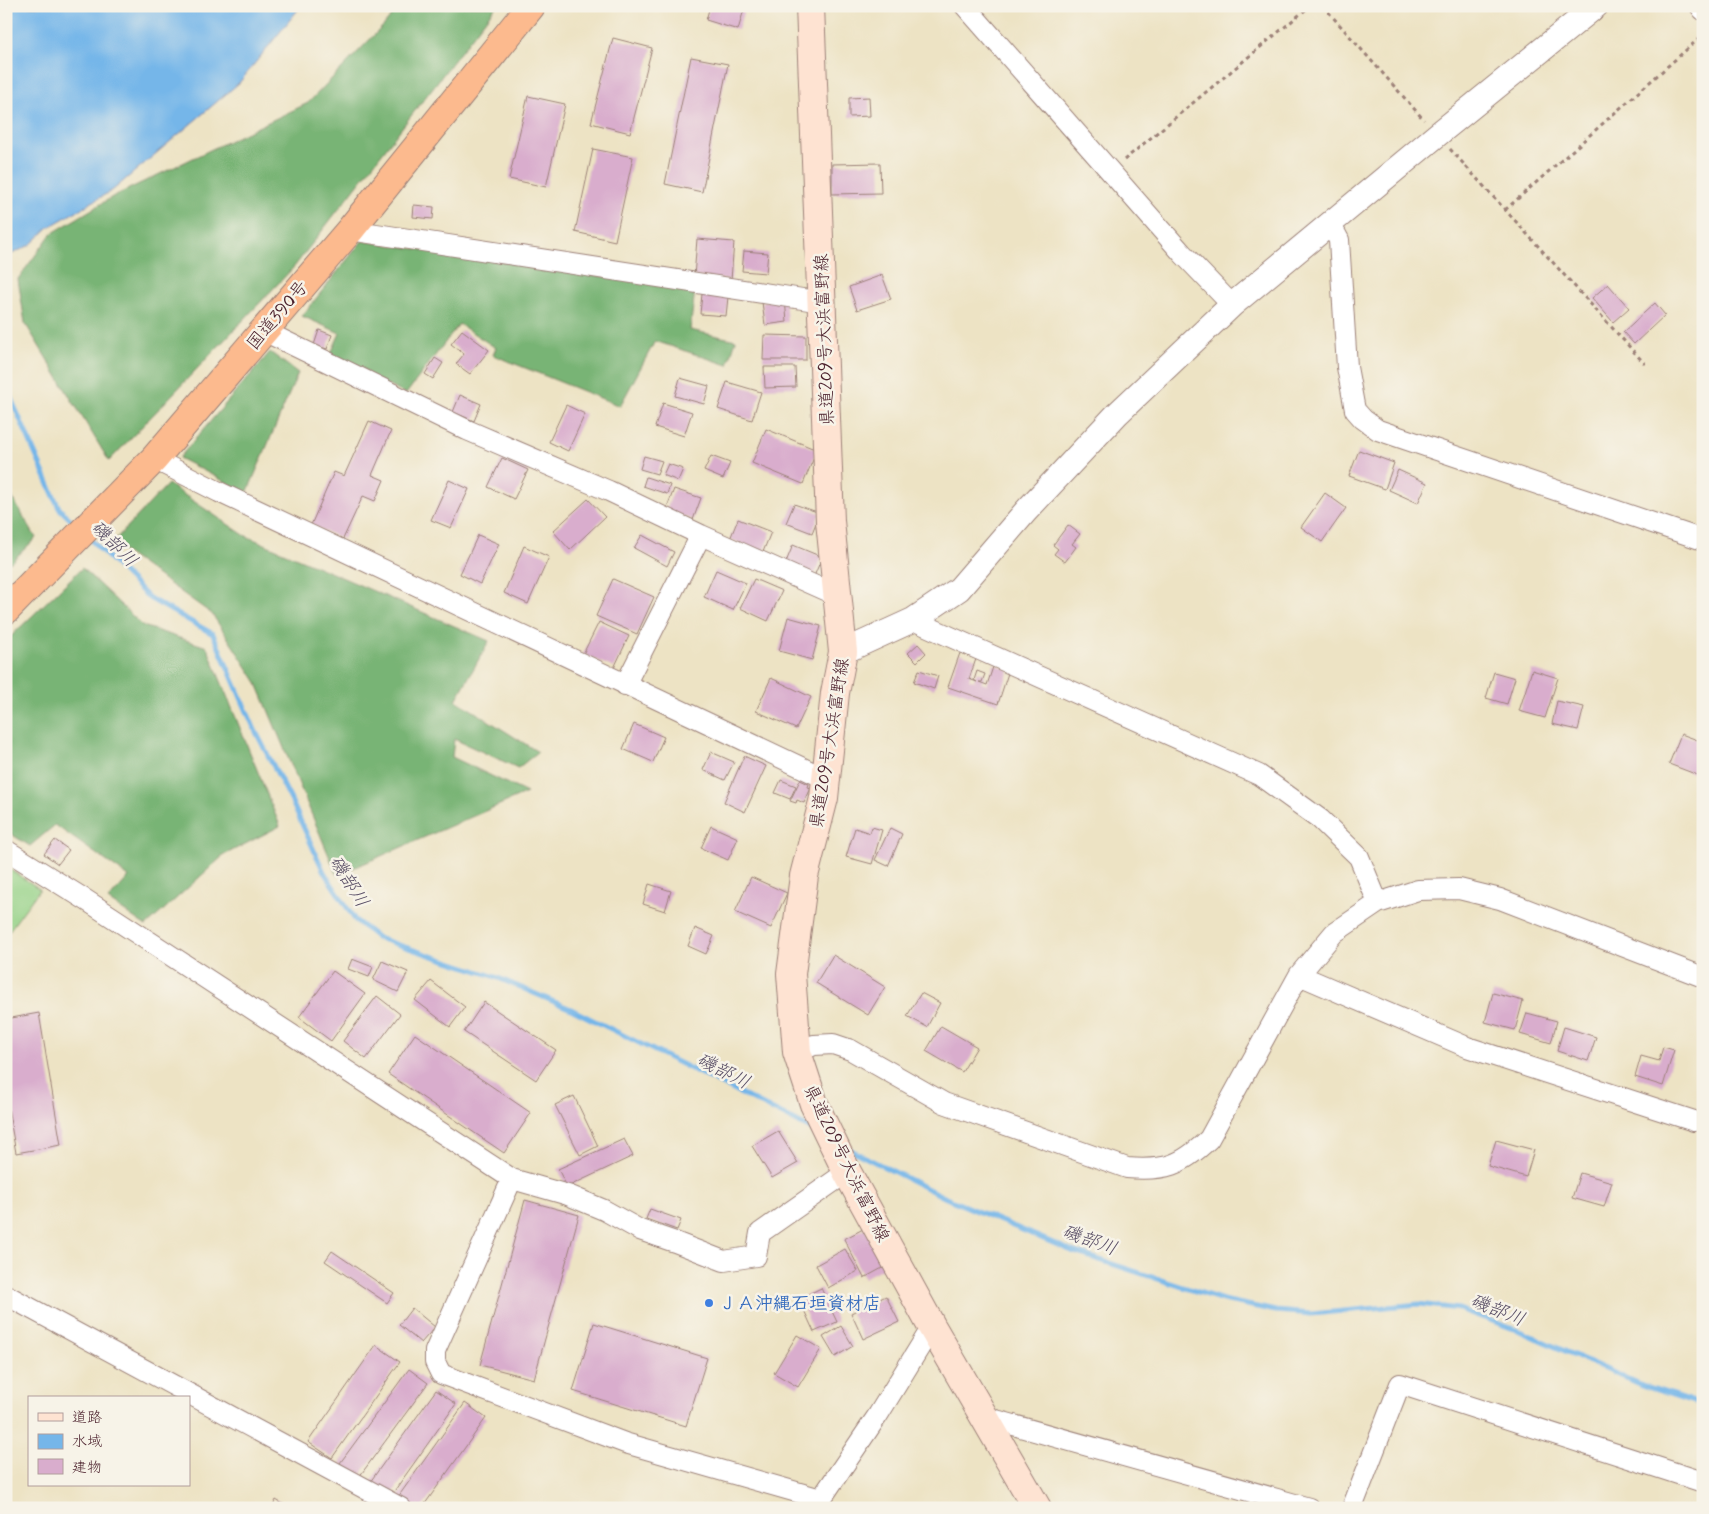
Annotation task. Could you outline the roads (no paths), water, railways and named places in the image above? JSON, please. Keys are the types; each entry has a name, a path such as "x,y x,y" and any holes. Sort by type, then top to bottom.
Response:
{"highway":[{"name":"国道390号","path":"6,610 154,459 350,230 531,6"}],"main road":[{"name":"県道209号大浜富野線","path":"810,6 830,521 843,652 835,693 824,798 804,876 790,974 797,1052 814,1104 848,1172 932,1327 1037,1508"}],"street":[{"path":"965,6 1182,253 1232,305"},
{"path":"843,652 914,620 959,589 1026,511 1118,414 1232,305 1596,6"},
{"path":"1700,6 1703,10"},
{"path":"1330,225 1339,240 1347,367 1355,410 1363,419 1378,430 1703,540"},
{"path":"350,230 822,302"},
{"path":"264,331 467,430 609,490 701,535 838,596"},
{"path":"154,459 219,492 826,779"},
{"path":"625,685 701,535"},
{"path":"914,620 1259,775 1320,819 1359,857 1378,903"},
{"path":"6,850 94,905 512,1178 568,1195 604,1210 640,1230 724,1261 756,1256 760,1234 848,1172"},
{"path":"797,1052 814,1045 833,1044 851,1050 944,1103 1127,1168 1150,1170 1172,1165 1192,1155 1209,1139 1299,975 1334,933 1378,903 1418,890 1459,889 1500,899 1703,977"},
{"path":"1299,975 1467,1047 1694,1121"},
{"path":"512,1178 435,1351 435,1362 441,1374 625,1443 818,1505 878,1415 932,1327"},
{"path":"6,1295 401,1508"},
{"path":"1352,1508 1400,1384 1703,1482"},
{"path":"985,1417 1309,1508"}],"water":[{"path":"6,6 301,6 239,83 113,190 49,227 30,245 6,257"}],"waterway":[{"name":"磯部川","path":"6,387 59,508 77,526"},
{"name":"磯部川","path":"88,537 149,598 213,634 255,730 291,800 324,872 355,920 378,938 496,977 571,1009 817,1132"},
{"name":"磯部川","path":"847,1148 946,1198 1072,1251 1223,1300 1276,1311 1311,1314 1419,1304 1459,1309 1522,1332 1639,1384 1703,1405"}],"place":[{"name":"ＪＡ沖縄石垣資材店","path":"709,1303"}]}
